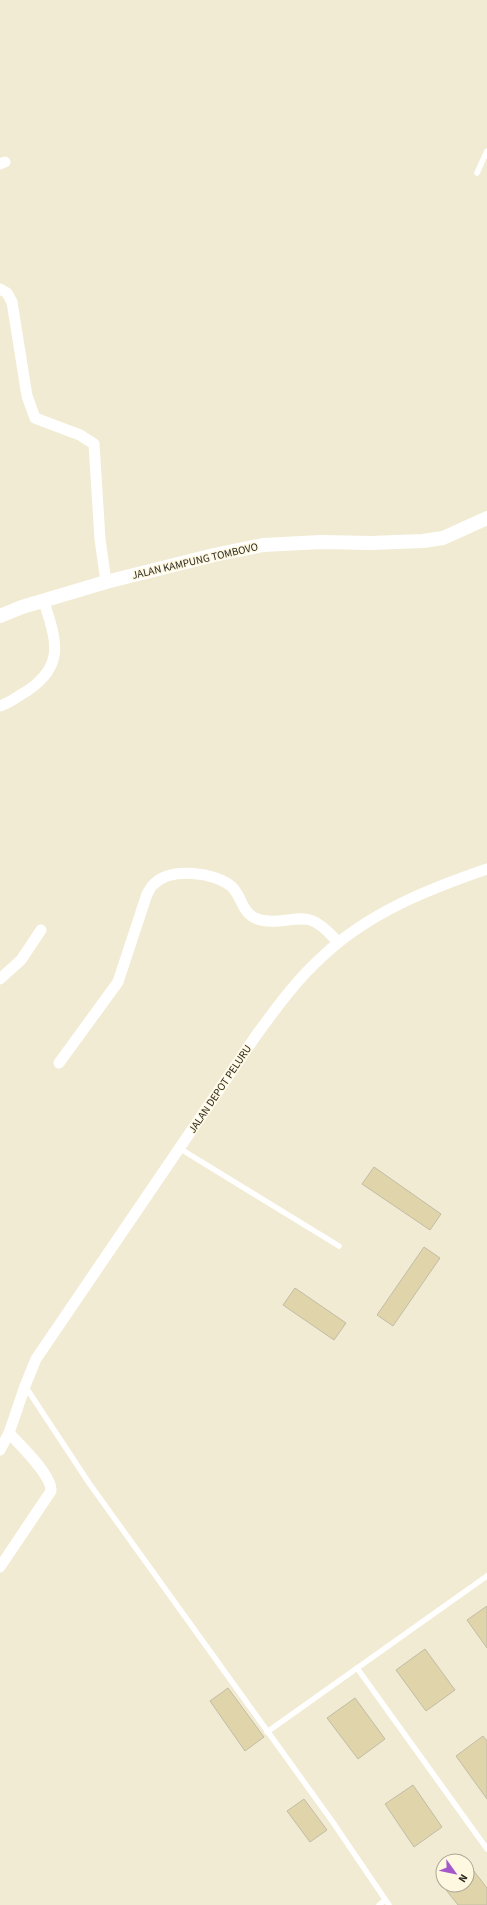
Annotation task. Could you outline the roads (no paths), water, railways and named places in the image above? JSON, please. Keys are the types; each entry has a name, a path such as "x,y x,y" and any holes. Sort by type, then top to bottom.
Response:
{"street":[{"path":"0,288 7,293 12,302 27,396 35,418 80,435 94,444 100,539 106,582"},
{"name":"JALAN KAMPUNG TOMBOVO","path":"0,616 106,582 214,555 264,545 321,542 371,543 423,541 443,538 487,518"},
{"path":"0,706 10,702 33,687 44,678 51,667 55,644 44,602"},
{"name":"JALAN DEPOT PELURU","path":"0,1450 9,1433 36,1359 255,1037 293,987 338,942 388,909 435,887 487,869"},
{"path":"59,1063 118,982 147,894 154,884 168,876 186,874 208,875 222,880 232,888 246,911 251,916 268,922 305,919 312,920 323,926 338,942"},
{"path":"0,979 21,960 41,930"},
{"path":"0,1567 49,1496 52,1487 47,1476 9,1433"}],"lane":[{"path":"477,173 487,151"},
{"path":"180,1148 339,1246"},
{"path":"25,1386 89,1483 332,1821 389,1905"},
{"path":"267,1732 487,1576"},
{"path":"357,1668 487,1849"},
{"path":"378,1905 385,1900"}]}
